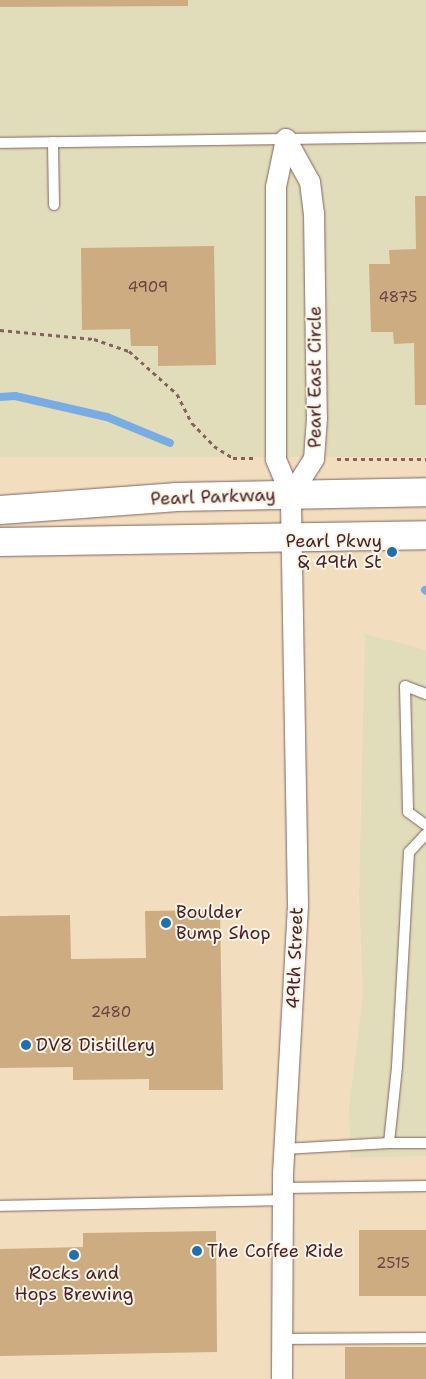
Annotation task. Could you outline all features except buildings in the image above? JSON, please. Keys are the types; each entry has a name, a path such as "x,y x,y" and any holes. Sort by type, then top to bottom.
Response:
{"main road":[{"name":"Pearl Parkway","path":"0,510 174,497 426,492"},
{"path":"0,542 426,535"}],"street":[{"name":"Pearl East Circle","path":"286,139 310,182 314,213 317,418 314,459 291,495"},
{"path":"286,139 276,187 276,459 291,495"},
{"name":"49th Street","path":"282,1379 284,1149 298,906 291,495"}],"lane":[{"path":"0,143 426,137"},
{"path":"52,142 54,205"},
{"path":"426,694 405,686 408,812 426,825"},
{"path":"390,1143 397,1067 409,852 426,834"},
{"path":"284,1149 390,1143 426,1143"},
{"path":"0,1206 426,1186"},
{"path":"282,1339 426,1338"}],"path":[{"path":"0,330 94,338 128,351 177,394 192,423 214,446 233,458 276,459"},
{"path":"314,459 426,459"}],"shaded area":[{"path":"0,0 426,0 426,457 0,457"},
{"path":"365,634 426,650 426,1156 351,1158 349,1109 363,993 359,896"}],"waterway":[{"path":"0,397 15,396 107,417 170,443"}],"place":[{"name":"Pearl Pkwy & 49th St","path":"392,552"},
{"name":"Boulder Bump Shop","path":"166,923"},
{"name":"DV8 Distillery","path":"26,1045"},
{"name":"The Coffee Ride","path":"197,1251"},
{"name":"Rocks and Hops Brewing","path":"74,1255"}]}
